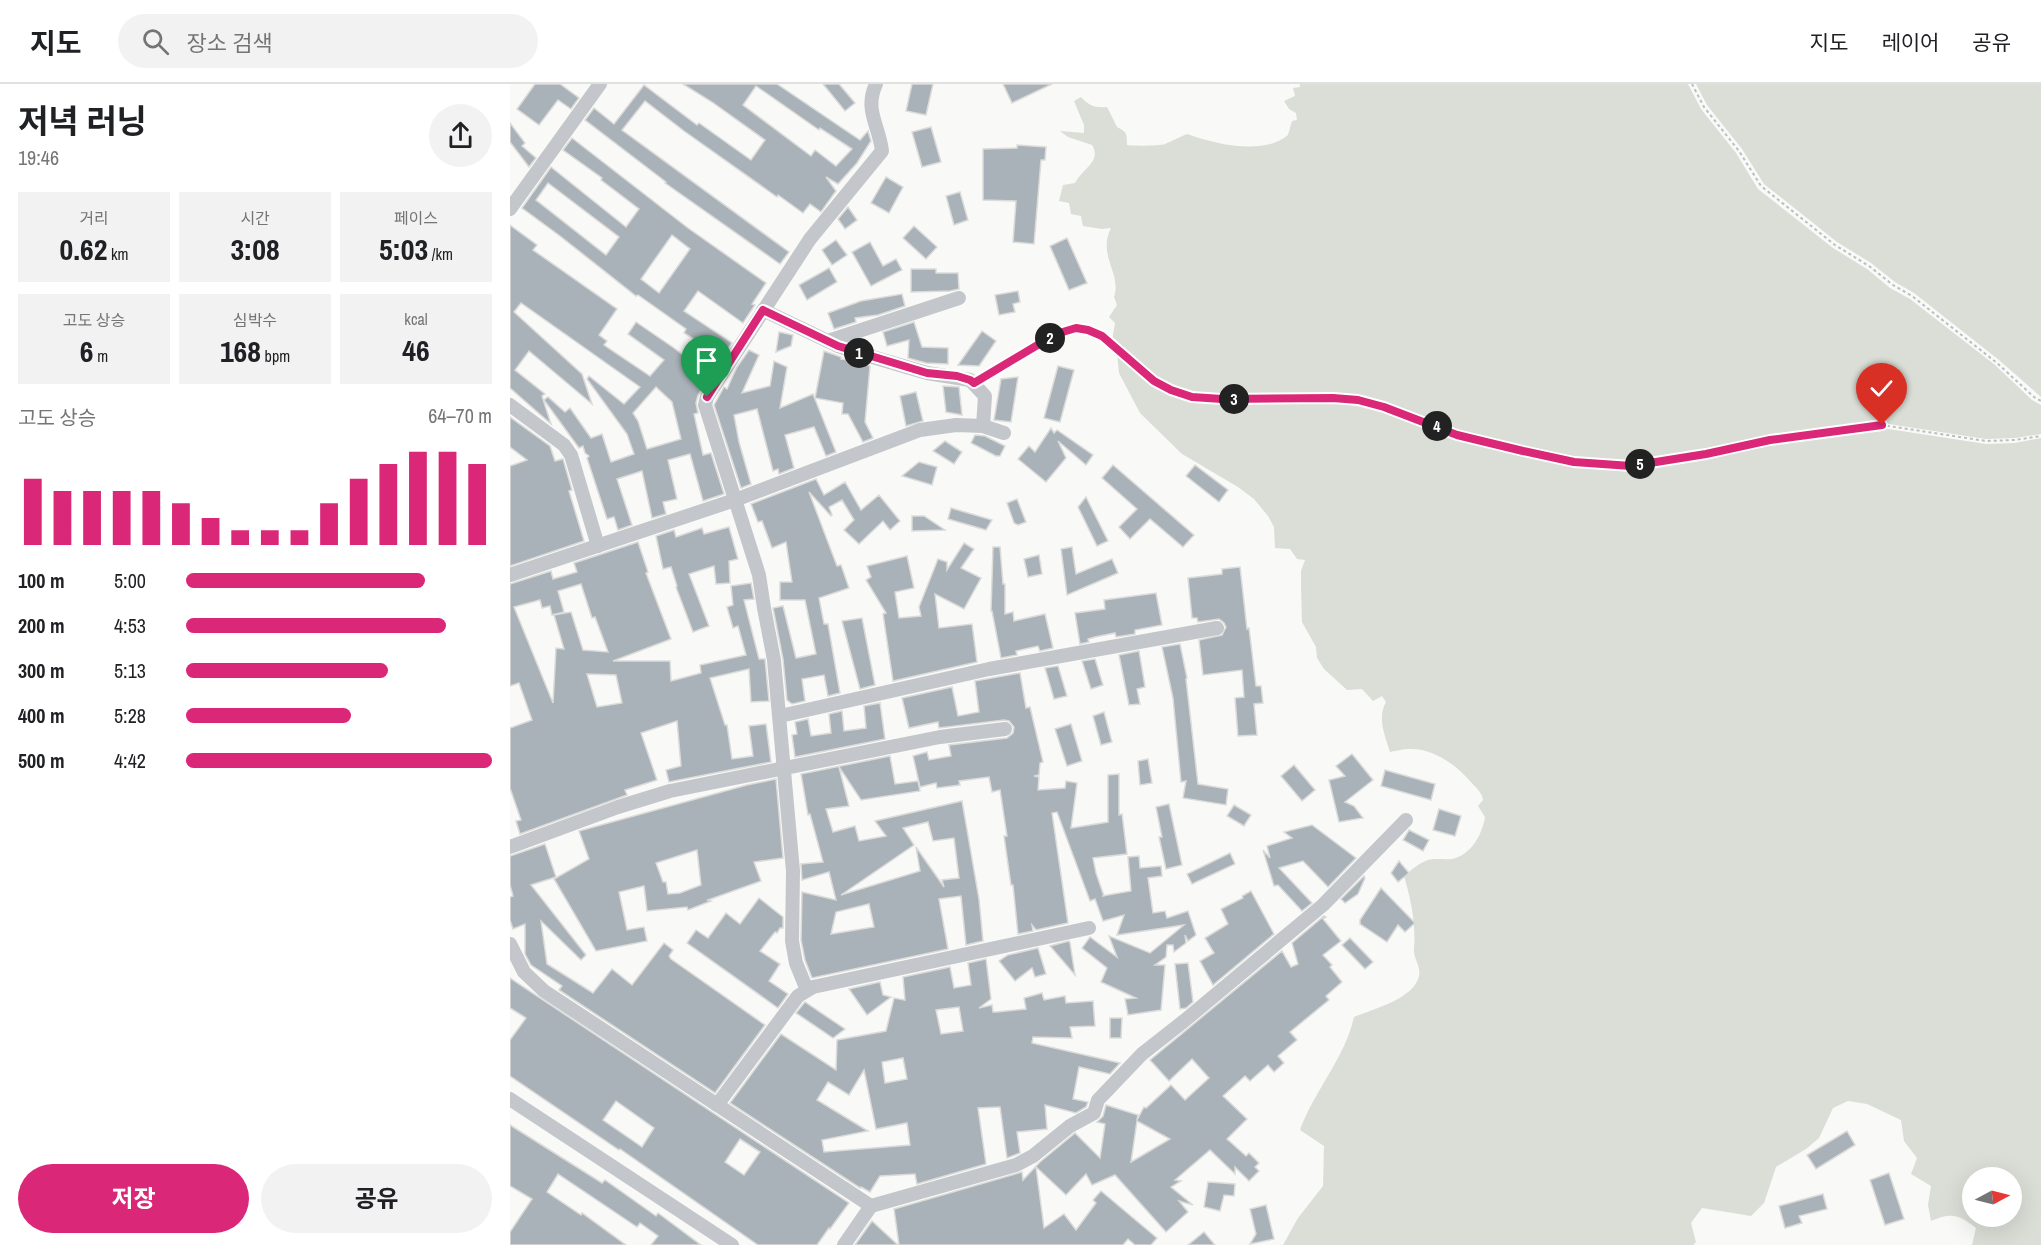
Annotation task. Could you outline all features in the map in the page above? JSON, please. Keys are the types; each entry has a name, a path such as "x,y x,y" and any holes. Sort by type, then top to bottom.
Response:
{"street":[{"path":"510,209 600,84"},
{"path":"807,990 796,963 792,941 793,871 774,660 759,575 705,405 707,397 810,239 882,151 873,122 870,96 876,84"},
{"path":"828,341 959,297"},
{"path":"763,310 828,341 879,359 927,373 964,378 974,383 985,396 983,426"},
{"path":"510,405 564,445 571,454 598,546"},
{"path":"510,575 735,500 920,430 956,425 983,426 1004,434"},
{"path":"780,716 989,669 1217,628"},
{"path":"510,847 598,814 670,791 940,737 1005,729"},
{"path":"844,1245 871,1206 1016,1165 1033,1156 1070,1126 1094,1113 1098,1100 1142,1054 1184,1022 1323,904 1406,820"},
{"path":"717,1105 798,996 813,987 1089,928"},
{"path":"510,944 524,972 544,991 871,1206"},
{"path":"510,1099 732,1245"}],"path":[{"path":"1692,84 1704,107 1739,151 1761,186 1835,245 1912,296 2041,401"},
{"path":"974,383 1056,334 1076,328 1102,336 1154,381 1192,397 1358,400 1384,407 1457,435 1574,462 1631,466 1706,454 1770,440 1882,425 1986,441 2041,436"}],"shaded area":[{"path":"1300,84 1688,84 1701,109 1736,153 1758,189 1833,248 1867,269 1890,288 1910,299 1995,365 2032,400 2041,405 2041,434 1986,439 1882,423 1769,438 1706,452 1631,464 1574,460 1490,441 1458,433 1384,405 1358,399 1333,396 1193,395 1155,380 1112,341 1115,323 1109,317 1117,305 1114,297 1115,280 1107,247 1107,238 1111,228 1083,226 1081,216 1071,214 1069,203 1059,201 1063,185 1075,183 1095,156 1092,145 1068,137 1060,131 1084,133 1084,125 1074,101 1081,97 1092,106 1107,107 1117,127 1126,134 1127,145 1162,145 1187,134 1225,144 1253,147 1278,141 1288,135 1292,121 1297,120 1296,113 1289,109 1284,101 1295,96 1293,88 1300,87"},
{"path":"1696,84 2041,84 2041,397 1999,360 1914,293 1837,242 1764,184 1742,149 1707,105"},
{"path":"1117,352 1152,383 1170,393 1192,400 1222,402 1333,400 1357,403 1383,409 1456,437 1574,464 1631,468 1706,457 1770,442 1882,428 1986,444 2015,443 2041,438 2041,1245 1972,1245 1975,1227 2022,1227 2022,1167 1962,1167 1962,1219 1944,1216 1931,1221 1928,1205 1931,1186 1911,1174 1917,1158 1904,1141 1901,1120 1867,1104 1848,1101 1833,1108 1819,1138 1806,1149 1776,1167 1764,1203 1751,1216 1702,1208 1691,1223 1696,1242 1693,1245 1283,1245 1298,1218 1323,1186 1324,1146 1300,1130 1344,1046 1354,1017 1401,997 1416,984 1419,976 1414,952 1412,912 1404,876 1425,861 1452,859 1470,849 1484,824 1485,817 1478,806 1483,800 1480,792 1464,775 1443,758 1418,749 1390,752 1383,727 1382,714 1386,702 1382,696 1373,701 1362,689 1347,690 1324,669 1317,658 1316,647 1302,622 1301,571 1305,560 1297,559 1290,549 1275,548 1274,527 1254,499 1182,454 1140,413 1119,373"}],"building":[{"path":"535,84 560,84 579,98 571,109 558,100 539,125 517,109"},
{"path":"683,84 777,84 860,140 868,131 871,141 857,163 838,184 826,177 836,191 821,212 810,204 803,213 778,195 777,197 645,101 622,130 789,252 780,264 665,183 585,120 594,108 614,124 644,85 697,125 699,123 751,160 765,140","holes":["756,86 819,130 820,128 852,149 836,166 815,150 811,156 743,105"]},
{"path":"823,84 839,84 855,103 845,111"},
{"path":"912,84 933,84 926,115 906,111"},
{"path":"1003,84 1052,84 1012,103"},
{"path":"510,123 525,143 522,146 536,158 529,167 510,142"},
{"path":"931,127 941,162 922,167 912,132"},
{"path":"572,138 688,228 766,283 743,323 698,291 684,311 732,343 722,357 684,333 686,329 638,295 636,296 522,208 551,167 626,227 639,209 563,150","holes":["548,183 619,237 606,255 536,200","672,235 690,249 659,293 641,279"]},
{"path":"1017,145 1046,147 1045,160 1041,160 1034,244 1013,242 1016,201 983,200 983,149 1017,148"},
{"path":"886,177 903,187 889,213 871,203"},
{"path":"960,192 968,220 954,225 946,196"},
{"path":"848,207 857,220 845,229 838,219"},
{"path":"510,225 537,245 533,250 617,309 599,335 607,341 604,345 650,376 664,360 628,334 636,322 710,376 698,395 696,403 698,413 694,414 703,455 711,453 724,494 703,501 690,454 668,460 677,499 663,502 666,514 652,518 642,471 617,479 632,525 618,530 614,517 607,519 587,458 589,456 585,453 583,446 579,448 544,400 548,397 565,412 570,408 591,438 602,434 611,462 634,454 627,434 587,379 589,376 624,404 640,387 521,303 514,312 582,374 592,404 529,351 515,370 545,394 542,396 551,424 510,388","holes":["656,387 672,402 681,439 647,449 633,413"]},
{"path":"914,226 937,247 926,259 903,238"},
{"path":"1067,238 1087,283 1069,290 1050,246"},
{"path":"836,240 847,255 832,265 822,250"},
{"path":"870,242 883,266 896,259 902,270 871,286 852,252"},
{"path":"829,268 837,282 807,300 799,285"},
{"path":"911,269 936,269 936,273 958,273 959,289 911,292"},
{"path":"1018,291 1020,302 1013,304 1015,312 999,315 995,295"},
{"path":"902,294 905,306 878,315 855,318 856,322 834,329 828,313 861,301"},
{"path":"914,322 922,347 948,348 948,364 926,363 908,358 909,340 887,346 883,332"},
{"path":"982,331 996,341 979,366 958,365"},
{"path":"779,332 793,335 791,346 776,352"},
{"path":"749,350 759,355 742,393 770,386 774,361 787,367 780,408 813,394 836,452 826,456 814,427 785,435 794,468 779,474 778,469 773,471 757,409 734,415 751,484 741,488 714,405 724,387 727,389 737,367"},
{"path":"824,351 841,357 841,359 870,366 865,422 873,438 863,442 848,414 842,414 843,403 815,398"},
{"path":"1058,366 1074,370 1060,422 1044,418"},
{"path":"1018,377 1011,422 994,420 1001,379"},
{"path":"943,386 959,387 962,415 946,412"},
{"path":"916,392 923,421 906,426 900,396"},
{"path":"510,417 550,446 555,461 563,459 572,490 569,491 584,541 510,566 510,466 527,460 510,447"},
{"path":"1051,428 1054,433 1057,430 1093,455 1086,465 1058,441 1066,458 1046,482 1018,459 1029,446 1035,452"},
{"path":"975,435 985,436 1005,446 1000,456 971,443"},
{"path":"945,441 962,452 954,464 933,451"},
{"path":"919,462 937,467 932,485 902,476"},
{"path":"1113,465 1194,535 1183,547 1150,519 1130,539 1119,527 1137,509 1102,478"},
{"path":"1195,465 1228,490 1219,502 1186,476"},
{"path":"816,479 824,495 845,482 861,510 879,495 900,521 890,530 883,521 859,544 844,530 854,520 842,500 829,507 831,516 809,492 837,566 841,565 849,588 819,598 824,624 828,624 840,693 828,696 824,675 802,679 805,701 792,704 787,700 783,659 773,608 783,606 796,658 816,654 805,600 780,600 780,582 792,582 786,542 772,548 762,521 758,522 751,504"},
{"path":"1086,497 1108,541 1097,546 1078,507"},
{"path":"1017,499 1026,522 1018,525 1014,523 1007,503"},
{"path":"951,508 992,520 986,530 948,519"},
{"path":"912,516 924,516 945,530 912,531"},
{"path":"729,527 738,559 729,561 730,583 716,584 714,566 689,574 709,626 693,632 671,567 663,569 656,536 674,530 676,537 702,528 704,534"},
{"path":"638,542 648,572 646,573 671,639 613,661 670,661 671,681 701,673 700,665 746,655 738,626 733,628 727,607 733,605 731,586 751,583 754,599 744,600 759,659 765,659 769,701 751,702 749,669 710,678 725,725 727,725 732,759 753,756 749,726 766,724 771,762 669,782 666,770 681,766 677,721 641,733 657,780 625,790 627,795 520,834 516,821 521,820 510,788 510,728 532,720 519,683 510,686 510,584 551,571 553,579 577,572 574,563","holes":["581,584 592,618 595,617 608,652 583,650 571,612 554,615 564,649 556,648 553,703 514,607 540,600 542,608 550,606 552,615 564,612 558,591","587,674 616,675 622,703 597,707"]},
{"path":"964,543 974,549 961,568 981,578 964,609 935,594 939,628 972,624 977,662 893,681 883,614 886,613 866,580 871,577 867,566 907,556 914,588 895,592 899,618 921,616 919,607 938,559 947,562 947,570"},
{"path":"993,547 1000,547 1003,584 1005,584 1005,614 1013,612 1014,621 1045,614 1053,648 1040,651 1038,646 1016,651 1017,655 1001,658 991,611"},
{"path":"1072,547 1076,574 1112,559 1118,573 1067,595 1061,549"},
{"path":"1039,555 1042,574 1028,577 1024,559"},
{"path":"1240,567 1256,686 1261,686 1263,703 1254,704 1257,735 1238,736 1235,698 1244,697 1242,670 1203,675 1199,640 1222,635 1226,627 1219,619 1198,622 1197,618 1192,618 1188,578 1222,574 1222,569"},
{"path":"1156,593 1162,625 1135,630 1135,634 1116,637 1115,633 1095,637 1088,639 1089,642 1080,644 1075,613 1105,609 1104,600"},
{"path":"862,618 875,685 860,689 842,621"},
{"path":"1180,644 1187,678 1198,784 1228,789 1226,805 1183,798 1186,781 1181,782 1173,698 1162,647"},
{"path":"1139,651 1145,687 1137,689 1140,704 1129,705 1119,655"},
{"path":"1095,659 1103,685 1091,689 1082,661"},
{"path":"1058,666 1067,696 1054,699 1045,668"},
{"path":"1020,673 1026,708 1030,707 1043,762 1040,763 1039,775 1034,776 1039,777 1038,790 1065,788 1066,781 1077,783 1071,828 1108,822 1108,775 1119,774 1119,815 1122,814 1127,854 1093,858 1104,896 1131,891 1128,857 1139,856 1140,868 1161,866 1162,876 1148,878 1153,913 1165,911 1167,918 1188,911 1196,935 1188,941 1185,935 1186,943 1174,952 1173,945 1167,945 1166,957 1155,965 1165,965 1161,1010 1128,1015 1125,999 1136,998 1101,982 1107,968 1082,948 1090,937 1117,957 1109,936 1150,953 1184,925 1117,935 1124,915 1103,921 1095,899 1090,901 1057,812 1052,813 1068,923 1036,930 1032,925 1033,931 1018,934 1000,790 992,792 989,777 959,781 960,785 937,788 936,783 920,787 913,756 927,752 929,760 951,756 949,745 1007,738 1013,733 1014,727 1009,721 1004,720 939,728 938,722 909,728 902,698 952,687 958,716 979,712 975,681"},
{"path":"880,703 885,739 795,757 792,735 797,734 795,722 808,719 811,736 831,733 829,714 842,711 844,731 866,728 864,706"},
{"path":"1104,712 1112,742 1101,745 1093,716"},
{"path":"1071,724 1082,761 1067,766 1055,729"},
{"path":"1352,754 1373,780 1345,802 1354,806 1363,818 1339,822 1329,780 1345,776 1336,766"},
{"path":"890,756 895,784 918,781 920,791 861,800 839,767 849,806 826,809 833,832 855,826 859,841 886,836 875,821 962,801 979,899 983,941 966,945 961,896 939,899 948,949 812,978 801,940 802,892 836,900 829,872 802,880 801,864 823,862 810,814 808,815 801,774","holes":["928,822 933,841 954,838 959,878 942,880 944,887 916,847 920,871 841,895 914,845 903,828","869,904 874,927 831,934 836,912"]},
{"path":"1148,759 1152,783 1140,785 1138,761"},
{"path":"1294,765 1315,790 1302,801 1281,776"},
{"path":"1385,770 1435,784 1431,800 1381,786"},
{"path":"776,779 783,858 754,862 761,881 708,900 711,901 688,910 687,907 647,911 644,886 619,892 627,930 644,927 647,941 596,951 554,879 589,859 579,831","holes":["697,850 701,885 680,893 668,894 666,882 663,882 656,863"]},
{"path":"1169,804 1182,865 1166,869 1159,837 1162,837 1156,807"},
{"path":"1234,805 1251,815 1244,826 1227,816"},
{"path":"1439,809 1461,816 1455,836 1433,830"},
{"path":"1312,825 1356,858 1328,887 1303,861 1279,868 1312,903 1302,911 1278,885 1274,886 1263,850 1270,858 1267,846 1292,838 1284,832"},
{"path":"1409,830 1429,840 1423,851 1403,840"},
{"path":"545,844 556,877 531,885 586,955 581,960 541,921 547,964 593,993 612,969 632,985 664,943 673,950 669,956 671,959 765,1025 715,1093 559,990 562,986 531,965 525,954 525,924 513,929 510,920 510,897 513,896 510,885 510,856"},
{"path":"1230,853 1235,864 1192,884 1187,874"},
{"path":"1399,861 1409,873 1398,882 1391,873"},
{"path":"1364,876 1358,894 1345,903 1341,899"},
{"path":"1381,888 1415,923 1405,932 1398,925 1387,942 1360,924 1360,920"},
{"path":"1251,891 1274,934 1213,985 1200,961 1214,953 1205,938 1228,924 1221,909 1243,898 1242,896"},
{"path":"759,898 783,917 783,928 775,932 760,951 780,964 769,981 788,994 778,1008 687,943 696,930 708,938 726,913 740,924"},
{"path":"1324,916 1326,917 1323,919 1341,941 1323,955 1342,982 1326,996 1329,1000 1290,1032 1297,1040 1278,1056 1284,1063 1274,1072 1268,1065 1250,1081 1245,1076 1223,1096 1247,1119 1227,1139 1246,1156 1249,1153 1259,1163 1255,1167 1259,1171 1249,1181 1235,1167 1235,1174 1210,1150 1175,1180 1181,1181 1171,1187 1193,1205 1179,1201 1188,1212 1166,1232 1115,1175 1092,1185 1086,1174 1066,1195 1036,1167 1044,1228 1064,1214 1076,1230 1096,1203 1093,1200 1101,1191 1157,1238 1151,1245 1135,1245 1128,1239 1123,1245 899,1245 894,1209 1022,1172 1023,1180 1040,1162 1075,1133 1100,1158 1105,1124 1097,1122 1103,1116 1106,1105 1138,1115 1137,1120 1144,1107 1146,1108 1171,1085 1185,1100 1209,1078 1192,1059 1169,1081 1150,1060 1282,951 1291,967 1298,964 1292,943","holes":["1137,1121 1170,1139 1131,1162"]},
{"path":"1350,938 1373,962 1365,969 1342,945"},
{"path":"1069,941 1070,943 1075,975 1050,946"},
{"path":"1038,948 1046,974 1035,977 1032,968 1015,981 999,961 1008,955"},
{"path":"986,959 991,999 979,1008 992,1005 993,1012 1026,1009 1024,998 1042,993 1044,1000 1065,996 1066,1003 1093,1001 1095,1026 1070,1027 1072,1038 1033,1037 1032,1043 1120,1063 1110,1074 1079,1067 1073,1099 1088,1102 1086,1107 1076,1113 1045,1105 1047,1129 1017,1132 1020,1153 1007,1158 1000,1107 978,1108 986,1164 917,1184 915,1174 880,1176 870,1192 860,1188 730,1103 781,1034 836,1070 837,1040 886,1031 894,998 905,1000 903,977 950,967 954,988 971,985 968,963","holes":["959,1007 963,1031 941,1034 936,1010","903,1058 907,1079 885,1083 882,1062","864,1070 876,1129 907,1123 910,1145 824,1152 822,1140 868,1131 817,1100 828,1082 849,1095"]},
{"path":"1188,963 1193,1002 1186,1008 1180,1009 1175,964"},
{"path":"510,978 849,1203 817,1245 758,1245 510,1076 510,1040 526,1018 510,1008","holes":["616,1101 654,1128 642,1147 603,1120","740,1139 760,1152 744,1175 725,1162"]},
{"path":"880,982 883,995 891,997 867,1015 849,989"},
{"path":"805,1002 845,1029 833,1038 796,1013"},
{"path":"1110,1018 1122,1018 1121,1038 1110,1038"},
{"path":"510,1125 602,1183 605,1180 656,1216 658,1213 701,1245 651,1245 658,1236 640,1223 637,1227 558,1174 547,1192 581,1215 582,1213 626,1245 510,1245 510,1232 532,1199 510,1186"},
{"path":"1847,1131 1855,1145 1816,1169 1807,1155"},
{"path":"1889,1173 1904,1219 1885,1225 1870,1180"},
{"path":"1208,1182 1235,1184 1234,1196 1224,1195 1220,1211 1204,1207"},
{"path":"1823,1194 1827,1209 1799,1216 1802,1223 1785,1228 1779,1206"},
{"path":"1266,1205 1274,1239 1250,1244 1256,1234 1250,1209"},
{"path":"872,1221 898,1245 855,1245"},
{"path":"1204,1232 1215,1245 1188,1245"}],"route":[{"path":"707,397 763,310 838,346 927,373 957,376 974,383 1056,334 1076,328 1088,330 1102,336 1154,381 1192,397 1358,400 1434,424 1457,435 1574,462 1631,466 1706,454 1770,440 1882,425"}]}
